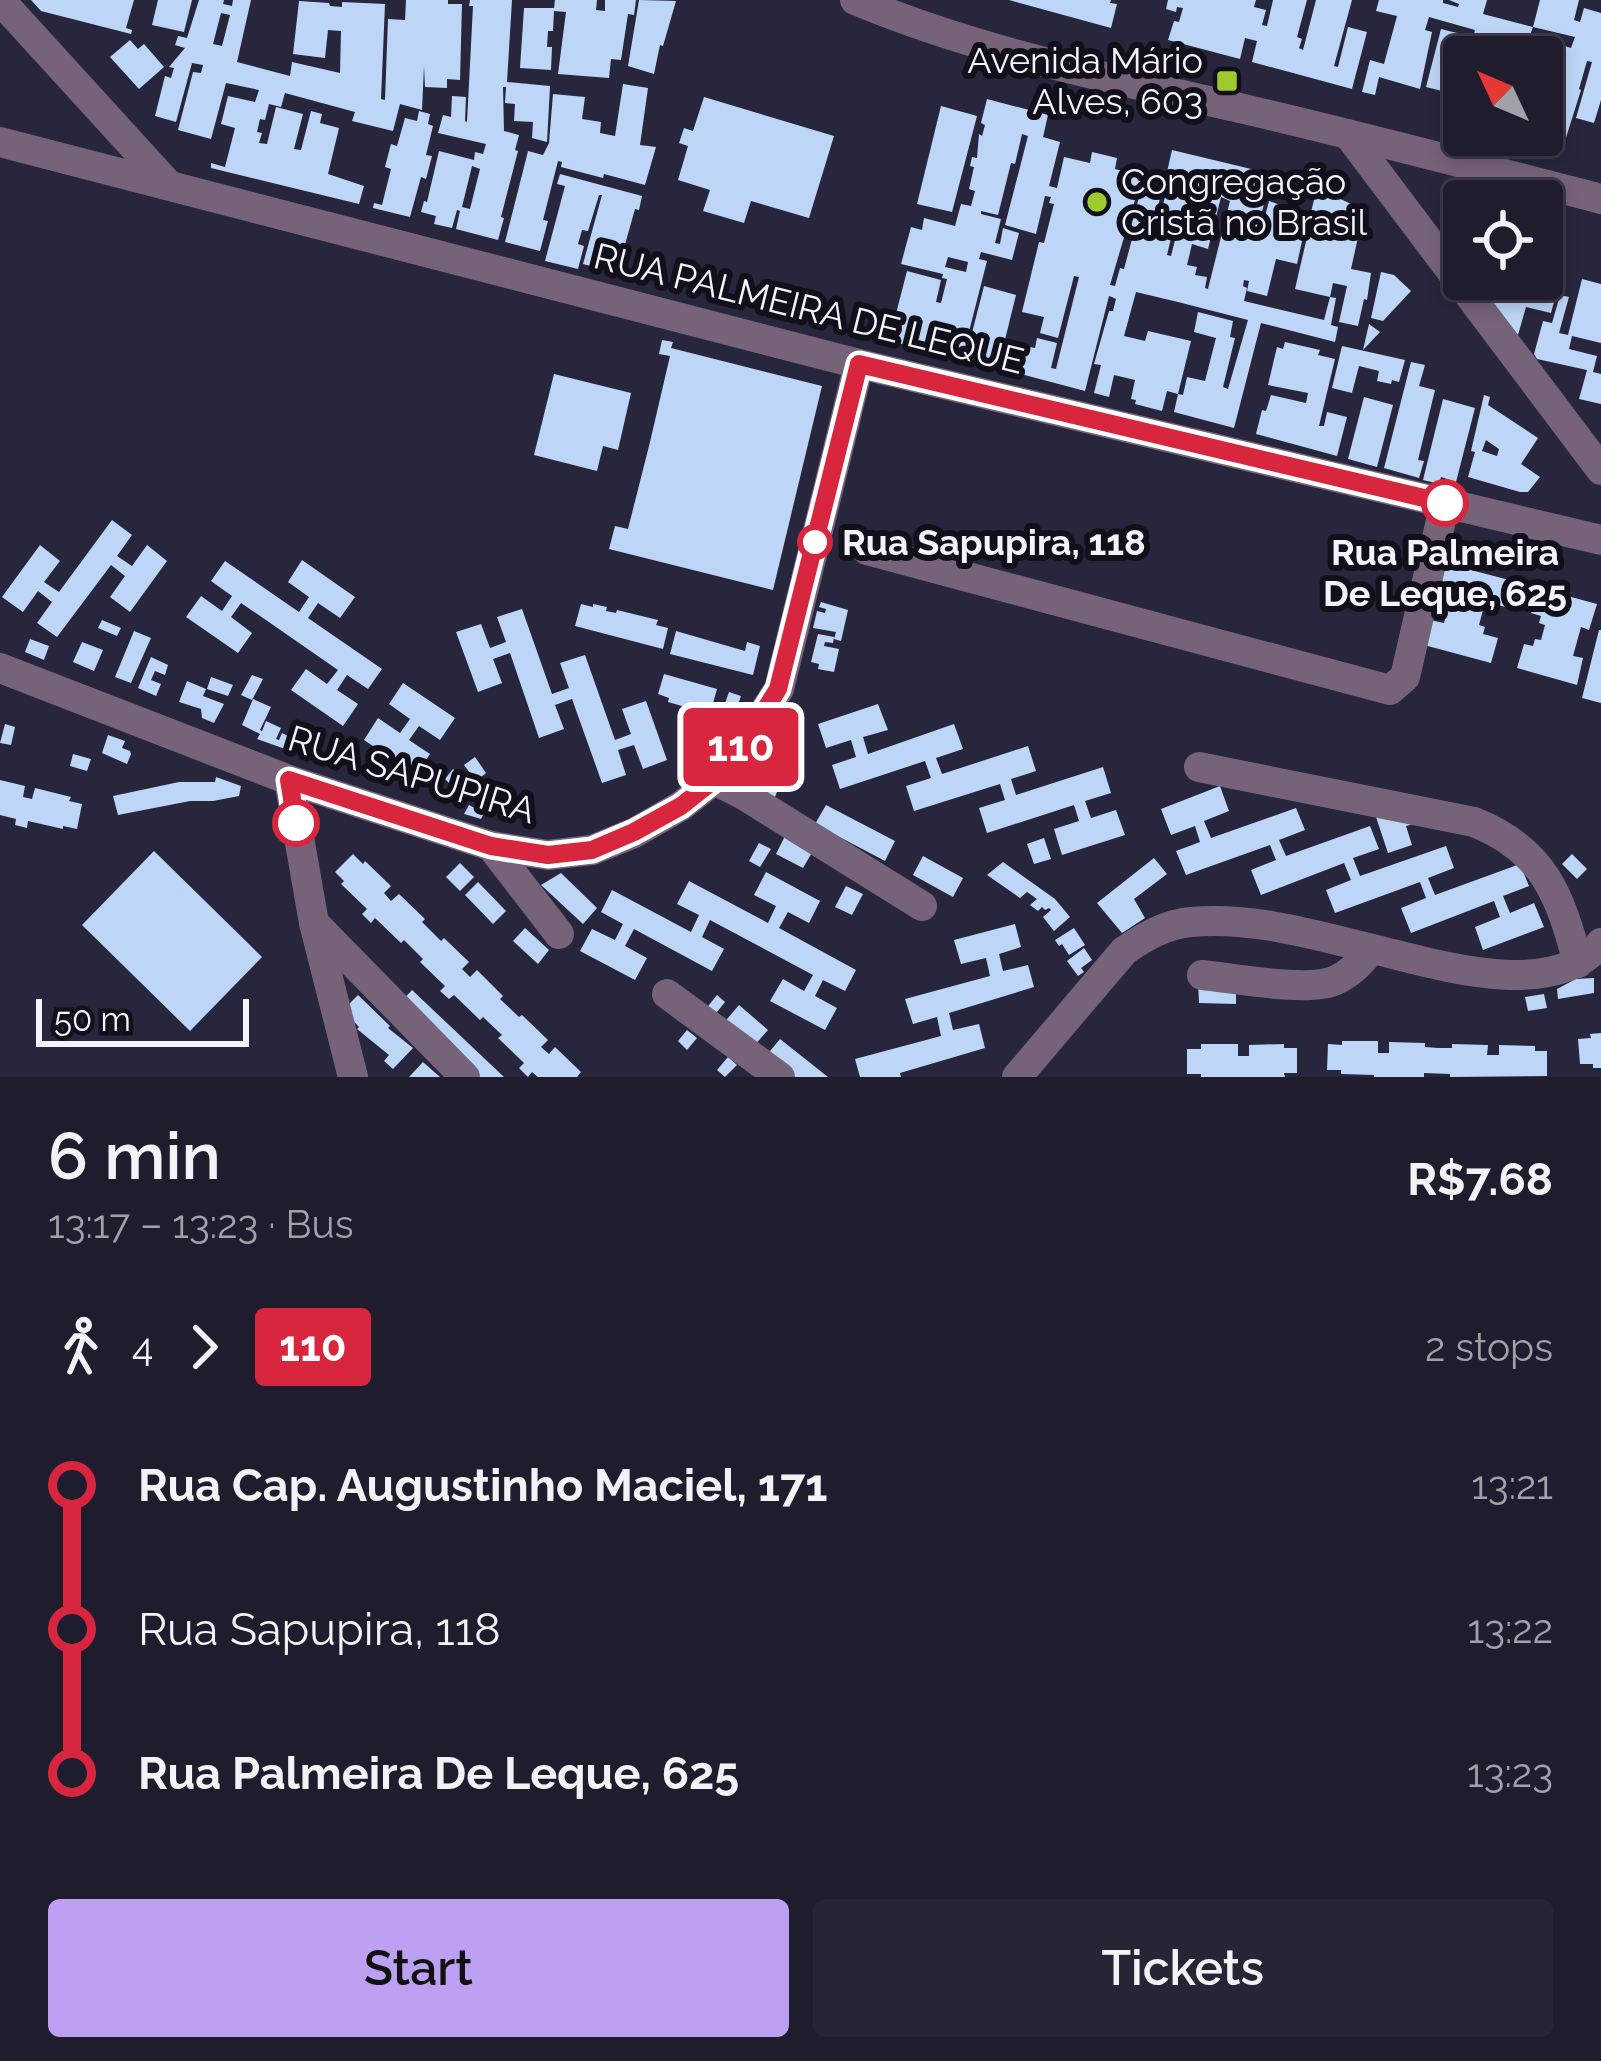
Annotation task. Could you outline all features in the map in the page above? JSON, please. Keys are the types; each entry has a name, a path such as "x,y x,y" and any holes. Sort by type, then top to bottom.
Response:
{"street":[{"path":"0,0 167,183"},
{"path":"855,0 918,26 1096,75 1601,199"},
{"path":"1348,134 1601,470"},
{"name":"RUA PALMEIRA DE LEQUE","path":"0,142 859,364 1601,540"},
{"name":"RUA SAPUPIRA","path":"0,668 289,780 491,846 548,855 592,850 681,806 714,780 741,748 778,689 859,364"},
{"path":"867,550 1390,690 1405,677 1445,503"},
{"path":"1017,1077 1124,951 1162,929 1186,922 1255,924 1444,968 1521,974 1562,970 1594,951 1566,916 1546,876 1526,852 1500,833 1474,822 1198,767"},
{"path":"289,780 314,922 352,1077"},
{"path":"714,780 922,906"},
{"path":"491,846 559,934"},
{"path":"314,922 465,1077"},
{"path":"1202,975 1304,985 1333,982 1362,963 1371,949"},
{"path":"667,994 780,1077"}],"building":[{"path":"31,0 134,0 126,28 131,34 41,11"},
{"path":"158,0 192,0 184,32 152,25"},
{"path":"199,0 224,0 223,4 232,6 233,0 251,0 237,62 290,76 292,62 340,73 341,31 328,30 325,58 293,54 299,1 342,7 342,2 385,4 381,99 385,100 388,19 405,20 406,0 462,4 460,80 447,79 447,88 425,87 424,66 422,110 400,104 393,131 352,121 355,112 285,93 281,107 269,104 265,120 260,119 259,143 267,144 276,107 303,114 294,149 301,150 311,111 322,114 320,123 339,128 328,174 364,186 359,204 211,168 211,163 225,167 235,128 221,124 228,96 255,102 259,90 226,83 211,139 178,130 193,72 201,73 203,65 192,63 176,122 155,116 165,76 171,78 174,68 169,67 185,48 175,45 178,36 187,38","holes":["221,13 230,15 222,46 213,44"]},
{"path":"470,0 512,0 507,82 550,86 547,142 532,138 533,122 514,121 515,104 505,103 503,87 504,131 519,135 498,240 456,229 460,211 452,228 434,224 436,216 421,212 439,151 474,160 475,152 483,154 486,144 438,133 443,115 451,117 452,96 466,97 467,122 473,6","holes":["472,166 480,169 470,209 462,207"]},
{"path":"555,0 597,0 596,10 605,11 605,0 636,0 634,15 628,14 621,60 611,59 609,78 558,74 566,12 554,11 553,31 548,31 551,70 520,68 524,8 554,8"},
{"path":"639,0 676,1 654,74 628,66"},
{"path":"1009,0 1111,0 1117,4 1111,28"},
{"path":"1168,0 1256,0 1254,7 1266,10 1262,25 1267,26 1273,0 1307,0 1297,37 1302,39 1299,48 1303,50 1316,0 1352,0 1334,66 1338,67 1348,27 1367,32 1352,89 1252,62 1257,41 1245,38 1240,59 1168,40 1183,8 1166,9"},
{"path":"1379,0 1443,0 1458,7 1449,0 1487,0 1483,14 1533,27 1530,36 1473,36 1475,30 1429,17 1425,30 1432,32 1420,89 1379,77 1375,95 1362,92 1370,60 1384,64 1397,16 1376,11"},
{"path":"1540,0 1579,0 1574,20 1580,22 1584,8 1601,13 1601,100 1594,123 1576,118 1592,62 1587,61 1564,144 1563,46 1571,48 1575,37 1533,27"},
{"path":"1441,29 1469,36 1443,36 1443,91 1426,87"},
{"path":"130,40 138,49 144,44 164,67 139,89 110,57"},
{"path":"623,84 648,88 640,145 656,147 645,185 561,167 558,161 540,251 505,242 528,151 543,155 549,143 553,94 585,97 582,119 601,122 600,133 615,136"},
{"path":"704,97 834,136 809,218 751,201 744,223 703,211 710,190 678,180 688,146 679,143 684,128 693,131"},
{"path":"987,99 1048,115 1043,137 1060,142 1049,186 1057,188 1064,157 1090,163 1092,152 1117,158 1115,169 1142,176 1110,285 1115,286 1120,268 1124,269 1141,190 1161,194 1163,186 1168,187 1172,150 1276,175 1256,235 1260,236 1269,201 1310,216 1317,188 1364,210 1351,269 1371,273 1358,326 1339,322 1347,286 1333,283 1335,342 1261,323 1234,428 1174,412 1178,394 1167,391 1162,411 1135,404 1131,399 1135,380 1114,375 1109,397 1094,393 1101,365 1094,364 1116,299 1109,296 1085,391 1017,373 1024,346 1035,348 1037,338 1057,343 1051,368 1056,369 1079,277 1074,276 1058,338 1040,333 1044,317 1022,312 1054,204 1045,196 1036,234 1005,225 1028,136 1022,134 998,215 981,211 1001,219 995,243 1000,244 1003,228 1019,233 1012,260 981,252 979,259 987,261 962,359 882,339 884,328 892,329 907,271 941,280 936,302 941,303 947,279 943,274 901,264 911,227 922,230 924,218 955,226 961,204 971,206 975,191 969,189 974,167 970,166 972,157 977,158 979,134 982,136 985,125 981,123","holes":["1160,196 1165,197 1156,232 1152,231","1221,197 1230,201 1208,289 1207,277 1195,275 1197,267 1187,265 1192,244 1208,249","1177,214 1181,216 1171,256 1167,255","1304,232 1308,233 1295,289 1330,297 1324,320 1244,301 1244,280 1249,281 1247,291 1267,296 1276,259 1297,264","948,257 968,262 966,272 945,267","1136,292 1248,320 1228,389 1223,387 1235,338 1230,337 1233,321 1198,312 1194,332 1216,338 1205,381 1187,377 1183,395 1178,394 1191,341 1148,331 1145,341 1124,336"]},
{"path":"941,106 977,116 952,212 917,204"},
{"path":"419,111 430,114 428,124 433,126 426,155 432,156 410,217 373,208 374,203 382,205 391,169 385,167 391,144 397,146 405,118 417,121"},
{"path":"560,174 642,196 617,273 583,264 602,195 588,231 582,230 578,244 584,246 578,269 545,261 565,186 557,184"},
{"path":"1381,272 1394,275 1411,291 1383,321 1371,318"},
{"path":"1582,279 1601,284 1601,343 1572,336 1569,349 1597,356 1593,372 1601,374 1601,404 1579,399 1587,370 1537,359 1534,354 1543,321 1552,323 1563,296 1569,297 1559,333 1568,335"},
{"path":"984,286 1016,295 998,368 965,360"},
{"path":"1494,300 1554,300 1551,313 1526,307 1518,335"},
{"path":"1369,324 1380,332 1363,350"},
{"path":"662,340 673,342 671,348 822,386 773,590 609,549 615,526 628,529 670,356 659,354"},
{"path":"1285,342 1320,350 1318,355 1335,359 1319,426 1324,426 1327,412 1347,417 1337,456 1256,434 1271,395 1306,403 1308,393 1268,385 1277,347 1283,349"},
{"path":"1342,346 1405,360 1399,382 1377,381 1379,371 1359,366 1352,393 1332,388"},
{"path":"1411,362 1425,365 1419,386 1435,390 1418,460 1424,461 1419,478 1384,468"},
{"path":"554,374 631,393 618,450 603,446 597,471 534,455"},
{"path":"1484,395 1490,397 1488,405 1538,438 1521,464 1540,477 1528,492 1520,492 1468,477 1475,452 1471,451","holes":["1486,440 1499,449 1497,456 1482,451"]},
{"path":"1364,397 1393,405 1377,467 1348,459"},
{"path":"1443,399 1475,408 1456,482 1441,477 1439,484 1423,480"},
{"path":"112,520 132,535 117,556 132,566 147,545 167,561 130,612 110,597 125,576 111,565 57,637 37,623 52,602 38,591 23,612 2,597 40,545 60,561 44,582 59,592"},
{"path":"302,560 355,597 340,618 318,603 308,618 382,669 368,689 347,675 337,690 358,704 343,726 291,690 306,669 327,684 338,670 241,603 231,617 252,633 238,653 186,617 201,596 222,611 232,596 211,581 225,561 299,612 309,597 288,582"},
{"path":"1444,563 1513,581 1506,607 1491,604 1489,611 1483,610 1479,625 1485,627 1483,634 1498,638 1491,663 1424,645 1430,620 1444,623 1452,594 1437,589"},
{"path":"1538,588 1597,604 1589,630 1581,627 1573,656 1583,658 1577,685 1517,668 1524,644 1533,646 1535,639 1541,640 1545,625 1539,623 1541,616 1531,613"},
{"path":"821,602 848,610 841,641 834,639 836,632 813,628 817,611 825,613"},
{"path":"581,604 658,620 656,625 668,628 663,649 575,626"},
{"path":"522,609 552,694 569,688 560,663 585,655 615,740 631,734 622,709 646,701 667,760 643,769 634,745 618,750 626,775 602,783 572,699 555,705 564,729 539,738 510,653 493,659 502,683 478,692 456,632 481,624 490,648 506,642 497,617"},
{"path":"102,620 121,628 117,636 98,628"},
{"path":"1601,630 1601,703 1582,698"},
{"path":"134,631 151,638 131,683 115,677"},
{"path":"676,631 745,651 747,642 760,646 753,675 670,654"},
{"path":"818,634 834,637 833,643 824,646 839,649 834,672 818,669 819,664 811,662"},
{"path":"30,639 49,646 44,660 25,652"},
{"path":"82,642 103,650 94,671 73,662"},
{"path":"151,657 168,665 165,675 155,671 151,680 161,684 156,696 138,688"},
{"path":"664,674 717,689 710,714 668,702 669,698 658,694"},
{"path":"252,675 263,679 252,700 241,695"},
{"path":"211,677 233,685 228,696 207,689"},
{"path":"187,681 206,689 203,696 224,704 214,723 202,718 201,709 179,702"},
{"path":"403,683 455,718 440,740 419,726 409,740 430,754 416,775 364,740 378,718 400,733 410,719 389,704"},
{"path":"729,692 741,696 734,716 722,712"},
{"path":"253,699 271,707 260,730 266,721 281,728 276,739 282,733 294,739 288,750 257,739 260,734 242,725"},
{"path":"878,704 888,730 863,737 868,754 954,724 963,749 936,758 942,774 1028,746 1036,771 1011,779 1016,795 1103,767 1111,793 1085,801 1091,818 1116,810 1125,835 1062,855 1054,829 1079,821 1074,805 987,833 979,808 1005,800 1000,784 914,811 906,786 931,778 925,761 840,789 832,765 856,757 851,740 826,748 818,724"},
{"path":"5,724 15,727 11,745 0,743"},
{"path":"108,735 125,741 122,748 131,754 127,764 102,753"},
{"path":"73,754 91,759 87,771 70,766"},
{"path":"475,757 486,773 476,781 464,765"},
{"path":"453,769 470,785 461,795 445,779"},
{"path":"216,777 241,786 239,796 118,815 113,796 179,782 215,782"},
{"path":"772,779 781,783 774,799 765,795"},
{"path":"0,780 25,786 23,797 32,799 35,788 82,804 77,829 28,821 27,828 15,825 16,819 0,815"},
{"path":"1220,786 1229,811 1204,821 1211,838 1296,808 1305,830 1279,840 1286,856 1370,826 1379,849 1353,858 1360,876 1446,846 1454,868 1428,878 1435,895 1520,864 1529,886 1503,896 1510,913 1534,903 1544,927 1483,950 1475,927 1500,917 1494,901 1411,933 1401,908 1426,898 1420,882 1335,913 1326,890 1351,880 1344,863 1261,895 1251,870 1276,860 1270,845 1186,875 1176,851 1200,842 1195,826 1171,835 1161,809"},
{"path":"469,805 484,813 481,819 464,814"},
{"path":"826,805 895,841 885,861 815,824"},
{"path":"1375,814 1413,824 1406,826 1412,845 1388,853"},
{"path":"786,834 814,849 803,868 776,854"},
{"path":"1044,838 1051,859 1034,864 1027,844"},
{"path":"759,843 771,849 760,867 749,861"},
{"path":"154,851 262,957 190,1031 82,925"},
{"path":"353,854 391,886 384,893 391,901 399,894 441,941 444,938 469,962 462,969 470,977 477,970 503,996 500,999 548,1040 541,1047 549,1054 555,1047 581,1072 577,1077 538,1077 532,1072 528,1077 519,1068 524,1063 498,1038 502,1035 454,995 449,999 440,991 445,986 404,940 401,943 375,918 371,923 362,914 367,909 335,872"},
{"path":"1572,854 1587,869 1577,879 1562,864"},
{"path":"923,856 963,878 953,897 913,875"},
{"path":"1154,858 1167,874 1134,899 1145,918 1122,933 1097,903"},
{"path":"1003,862 1055,899 1070,917 1054,931 1043,917 1049,908 1038,911 1030,905 1037,899 1027,892 1020,898 987,875"},
{"path":"460,863 474,877 460,891 446,877"},
{"path":"766,872 820,901 809,923 788,912 779,928 856,970 845,991 823,980 815,996 837,1008 825,1030 770,1001 783,979 804,991 813,975 710,920 702,937 724,949 712,971 634,929 625,946 647,958 635,980 580,951 592,929 615,940 623,924 601,912 612,890 691,932 699,915 677,904 689,881 768,923 776,906 754,895"},
{"path":"561,873 597,908 583,924 541,885"},
{"path":"478,882 506,911 493,924 465,895"},
{"path":"846,886 863,894 852,915 835,907"},
{"path":"1015,924 1021,947 999,954 1003,971 1028,965 1034,987 949,1013 953,1030 979,1024 985,1048 900,1073 901,1077 860,1077 855,1059 941,1036 937,1017 913,1024 905,999 990,976 986,958 961,964 954,940"},
{"path":"525,928 549,950 538,964 513,941"},
{"path":"1074,928 1085,945 1069,955 1055,940"},
{"path":"1084,948 1092,960 1078,976 1067,961"},
{"path":"1594,978 1594,993 1558,999 1557,989 1576,979"},
{"path":"1198,981 1236,981 1236,1004 1199,1003"},
{"path":"412,990 504,1077 476,1077 399,1004"},
{"path":"1544,994 1547,1008 1528,1011 1525,997"},
{"path":"358,995 413,1048 393,1069 384,1061 389,1055 357,1029 343,1010"},
{"path":"717,995 725,1002 713,1017 705,1010"},
{"path":"739,1005 768,1030 753,1047 722,1025"},
{"path":"687,1030 697,1038 687,1050 678,1041"},
{"path":"1601,1033 1601,1068 1580,1064 1578,1039"},
{"path":"780,1039 828,1077 792,1077 766,1056"},
{"path":"1342,1041 1378,1041 1378,1053 1389,1053 1389,1042 1438,1048 1488,1045 1487,1055 1499,1055 1499,1045 1535,1046 1535,1051 1547,1051 1547,1076 1341,1074 1341,1070 1327,1070 1328,1044 1342,1045"},
{"path":"1201,1044 1238,1044 1238,1056 1249,1056 1249,1045 1284,1044 1284,1048 1297,1048 1297,1073 1284,1073 1285,1077 1187,1074 1187,1049 1201,1049"},
{"path":"728,1057 737,1065 725,1077 717,1070"},
{"path":"423,1062 440,1077 409,1077"}],"bus line":[{"name":"110","path":"296,823 289,780 491,846 548,855 592,850 634,832 681,806 714,780 741,748 778,689 859,364 1445,503"}],"place":[{"name":"Avenida Mário Alves, 603","path":"1227,81"},
{"name":"Congregação Cristã no Brasil","path":"1097,202"},
{"name":"Rua Palmeira De Leque, 625","path":"1445,503"},
{"name":"Rua Sapupira, 118","path":"815,542"}]}
